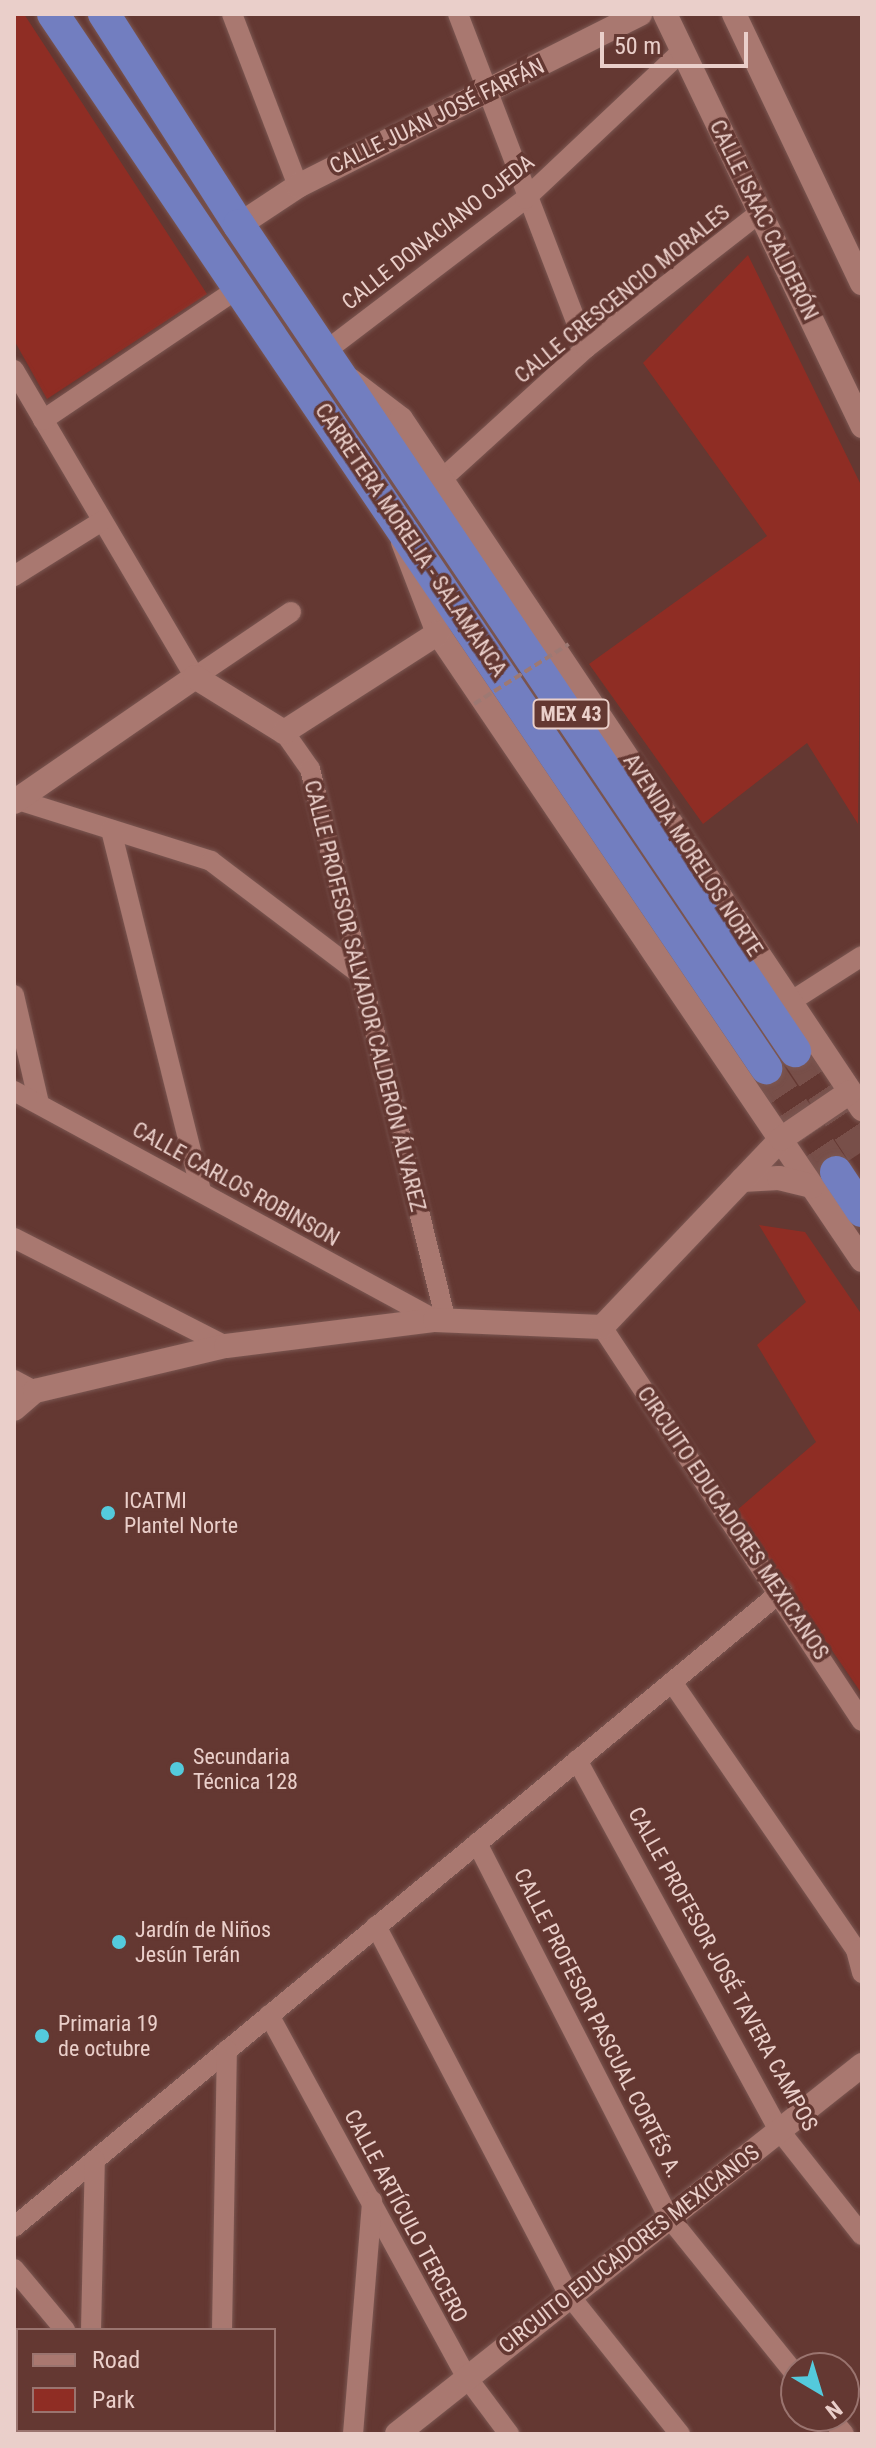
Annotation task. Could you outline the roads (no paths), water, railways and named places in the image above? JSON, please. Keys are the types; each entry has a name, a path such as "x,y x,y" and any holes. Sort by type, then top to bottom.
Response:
{"highway":[{"name":"CARRETERA MORELIA - SALAMANCA","path":"53,14 766,1068"},
{"name":"CARRETERA MORELIA - SALAMANCA","path":"104,14 239,225 346,377 795,1051"},
{"path":"824,1179 862,1211"}],"street":[{"path":"232,14 298,186"},
{"path":"458,14 525,199 586,348"},
{"name":"CALLE JUAN JOSÉ FARFÁN","path":"239,225 298,186 640,14"},
{"name":"CALLE ISAAC CALDERÓN","path":"665,14 862,426"},
{"path":"734,14 862,283"},
{"name":"CALLE DONACIANO OJEDA","path":"327,350 525,199 682,51"},
{"name":"CALLE CRESCENCIO MORALES","path":"442,479 586,348 761,212"},
{"path":"43,420 239,288"},
{"path":"15,376 195,677"},
{"name":"AVENIDA MORELOS NORTE","path":"346,377 401,419 856,1100"},
{"path":"395,516 419,597 438,633 781,1139 824,1179 862,1260"},
{"path":"14,576 102,521"},
{"path":"16,801 291,612"},
{"path":"284,732 438,633"},
{"name":"CALLE PROFESOR SALVADOR CALDERÓN ÁLVAREZ","path":"195,677 284,732 310,769 440,1321"},
{"path":"16,801 211,861 360,974"},
{"path":"111,830 201,1192"},
{"path":"790,1002 862,956"},
{"path":"14,995 39,1103"},
{"name":"CALLE CARLOS ROBINSON","path":"14,1091 440,1321"},
{"path":"14,1409 24,1386 226,1346 440,1321 602,1327 781,1139 856,1100"},
{"path":"742,1180 824,1179"},
{"path":"14,1238 226,1346"},
{"name":"CIRCUITO EDUCADORES MEXICANOS","path":"602,1327 782,1591 862,1721"},
{"path":"14,2227 782,1591"},
{"path":"672,1682 859,1948 862,1973"},
{"name":"CALLE PROFESOR JOSÉ TAVERA CAMPOS","path":"577,1760 779,2130 862,2235"},
{"name":"CALLE PROFESOR PASCUAL CORTÉS A.","path":"477,1843 667,2215 780,2355"},
{"path":"376,1926 569,2295 680,2434"},
{"name":"CALLE ARTÍCULO TERCERO","path":"269,2015 466,2377 509,2434"},
{"path":"222,2328 227,2050"},
{"name":"CIRCUITO EDUCADORES MEXICANOS","path":"397,2434 667,2215 862,2065"},
{"path":"91,2328 95,2160"},
{"path":"353,2434 372,2201"},
{"path":"14,2269 63,2328"}],"tunnel":[{"path":"795,1051 862,1152"},
{"path":"766,1068 836,1172"}],"place":[{"name":"ICATMI Plantel Norte","path":"108,1513"},
{"name":"Secundaria Técnica 128","path":"177,1769"},
{"name":"Jardín de Niños Jesún Terán","path":"119,1942"},
{"name":"Primaria 19 de octubre","path":"42,2036"}]}
